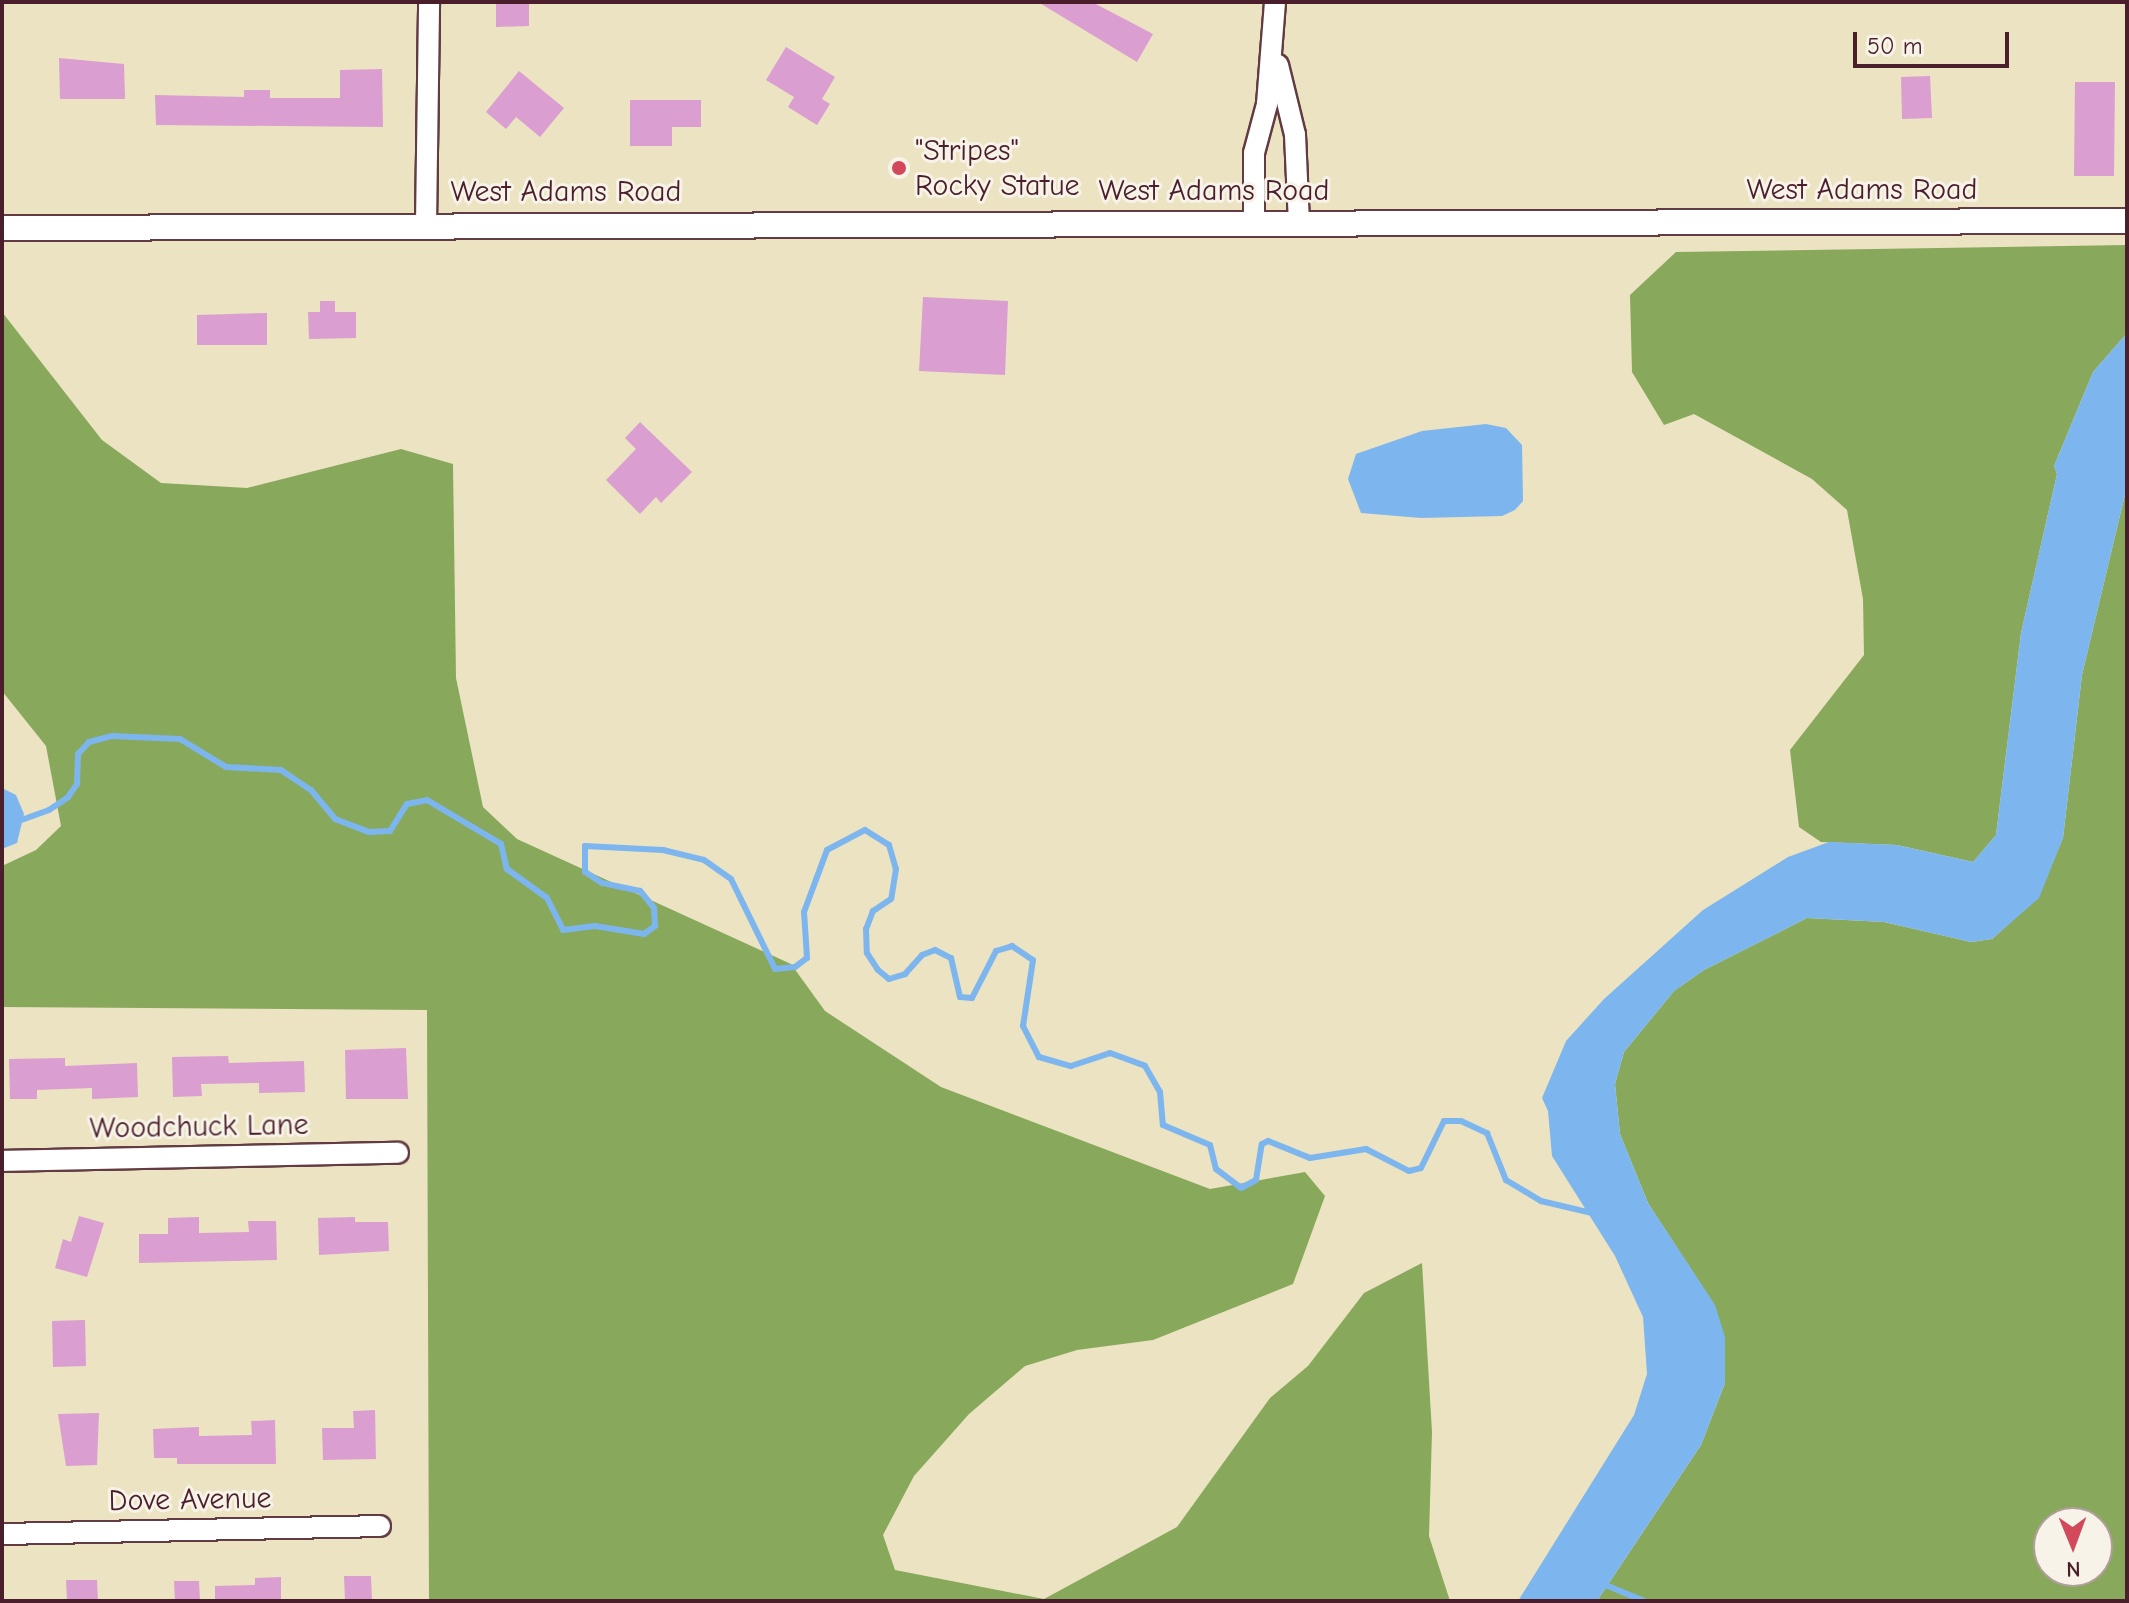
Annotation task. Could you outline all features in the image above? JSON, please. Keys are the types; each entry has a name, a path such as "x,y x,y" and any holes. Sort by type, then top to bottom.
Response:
{"street":[{"path":"426,224 429,2"},
{"path":"1254,223 1254,153 1275,45 1275,2"},
{"path":"1275,45 1295,135 1299,223"},
{"name":"West Adams Road","path":"8,228 426,224 2127,221"},
{"name":"Woodchuck Lane","path":"2,1161 398,1153"},
{"name":"Dove Avenue","path":"2,1534 380,1526"}],"green space":[{"path":"2127,245 2127,333 2093,372 2054,466 2057,474 2021,633 1996,835 1973,862 1897,845 1821,842 1799,827 1790,750 1864,655 1863,599 1847,510 1812,479 1694,414 1664,425 1632,372 1630,295 1676,252"},
{"path":"2,312 102,440 161,483 247,488 401,449 453,464 456,678 483,807 517,839 791,964 825,1011 941,1087 1210,1189 1305,1172 1325,1196 1293,1284 1153,1340 1077,1350 1025,1366 969,1414 914,1476 883,1535 895,1570 1044,1599 1177,1527 1270,1398 1308,1366 1364,1293 1422,1263 1432,1432 1429,1536 1450,1601 429,1601 427,1010 2,1007 2,866 36,850 61,826 46,746 2,691"},
{"path":"2127,486 2127,1601 1597,1601 1701,1445 1725,1383 1715,1306 1648,1203 1620,1134 1615,1084 1624,1052 1674,991 1704,970 1807,918 1884,922 1971,942 1992,939 2038,898 2063,838 2082,675"}],"water":[{"path":"2127,333 2127,486 2082,675 2063,838 2039,898 1992,939 1971,942 1884,922 1807,918 1704,970 1674,991 1624,1052 1615,1084 1620,1134 1648,1203 1715,1305 1725,1337 1725,1383 1701,1445 1597,1601 1518,1601 1634,1415 1647,1374 1643,1317 1615,1256 1552,1156 1548,1111 1542,1098 1566,1041 1604,999 1703,910 1788,857 1829,842 1897,845 1973,862 1996,835 2021,633 2057,474 2054,466 2093,372"},
{"path":"1486,424 1506,428 1522,445 1523,501 1515,510 1502,516 1421,518 1361,513 1348,479 1356,454 1422,431"},
{"path":"2,788 16,795 24,814 17,843 2,849"}],"building":[{"path":"496,2 529,2 529,26 496,27"},
{"path":"1038,2 1092,2 1153,34 1137,62"},
{"path":"786,47 835,77 822,99 830,104 817,125 788,107 794,97 766,80"},
{"path":"59,58 124,64 125,99 60,99"},
{"path":"382,69 383,127 156,125 155,95 244,97 244,90 270,90 270,98 340,98 340,70"},
{"path":"519,71 564,108 540,137 516,117 506,129 486,112"},
{"path":"1930,76 1932,118 1902,119 1901,77"},
{"path":"2075,82 2115,82 2114,176 2074,176"},
{"path":"630,100 701,100 701,127 672,127 672,146 630,146"},
{"path":"923,297 1008,301 1005,375 919,371"},
{"path":"320,301 335,301 335,312 356,312 356,338 309,339 308,312 320,312"},
{"path":"267,313 267,345 197,345 197,315"},
{"path":"640,422 692,472 661,503 656,497 640,514 606,480 636,449 625,438"},
{"path":"406,1048 408,1099 346,1099 345,1050"},
{"path":"228,1056 229,1063 304,1061 305,1092 259,1093 259,1083 201,1084 202,1096 173,1097 172,1057"},
{"path":"65,1058 65,1066 137,1063 138,1097 92,1099 92,1088 37,1090 37,1099 10,1099 9,1059"},
{"path":"79,1216 104,1223 87,1277 55,1268 63,1239 71,1242"},
{"path":"199,1217 199,1233 249,1232 248,1221 276,1221 277,1260 139,1263 139,1234 168,1234 168,1218"},
{"path":"355,1217 355,1222 388,1222 389,1251 319,1255 318,1218"},
{"path":"85,1320 86,1366 53,1367 52,1321"},
{"path":"375,1410 376,1459 323,1460 322,1428 354,1428 353,1411"},
{"path":"99,1413 97,1465 66,1466 58,1414"},
{"path":"275,1420 276,1464 177,1464 177,1458 154,1458 153,1429 199,1427 199,1436 252,1435 251,1421"},
{"path":"344,1576 371,1576 372,1601 345,1601"},
{"path":"281,1577 281,1601 215,1601 215,1586 255,1585 255,1578"},
{"path":"66,1580 97,1580 98,1601 67,1601"},
{"path":"174,1581 199,1581 200,1601 175,1601"}],"waterway":[{"path":"2,827 49,810 68,797 77,784 78,754 89,742 112,736 180,739 226,767 281,770 311,790 335,819 369,832 390,831 407,804 427,800 501,844 507,869 547,898 563,930 595,926 644,934 655,926 654,908 640,891 602,883 585,872 585,846 663,850 704,860 731,879 775,969 795,967 807,958 804,912 827,850 865,830 889,845 896,869 891,899 873,911 866,929 867,953 878,970 889,979 905,974 922,955 935,950 951,958 960,997 972,998 996,951 1012,946 1033,960 1023,1026 1039,1057 1071,1066 1110,1053 1145,1066 1160,1092 1163,1125 1210,1145 1216,1169 1241,1188 1256,1180 1262,1144 1268,1141 1310,1158 1366,1149 1409,1171 1421,1168 1444,1121 1461,1121 1487,1133 1506,1180 1541,1201 1596,1214"},
{"path":"1603,1584 1644,1601"}],"place":[{"name":"\"Stripes\" Rocky Statue","path":"899,168"}]}
